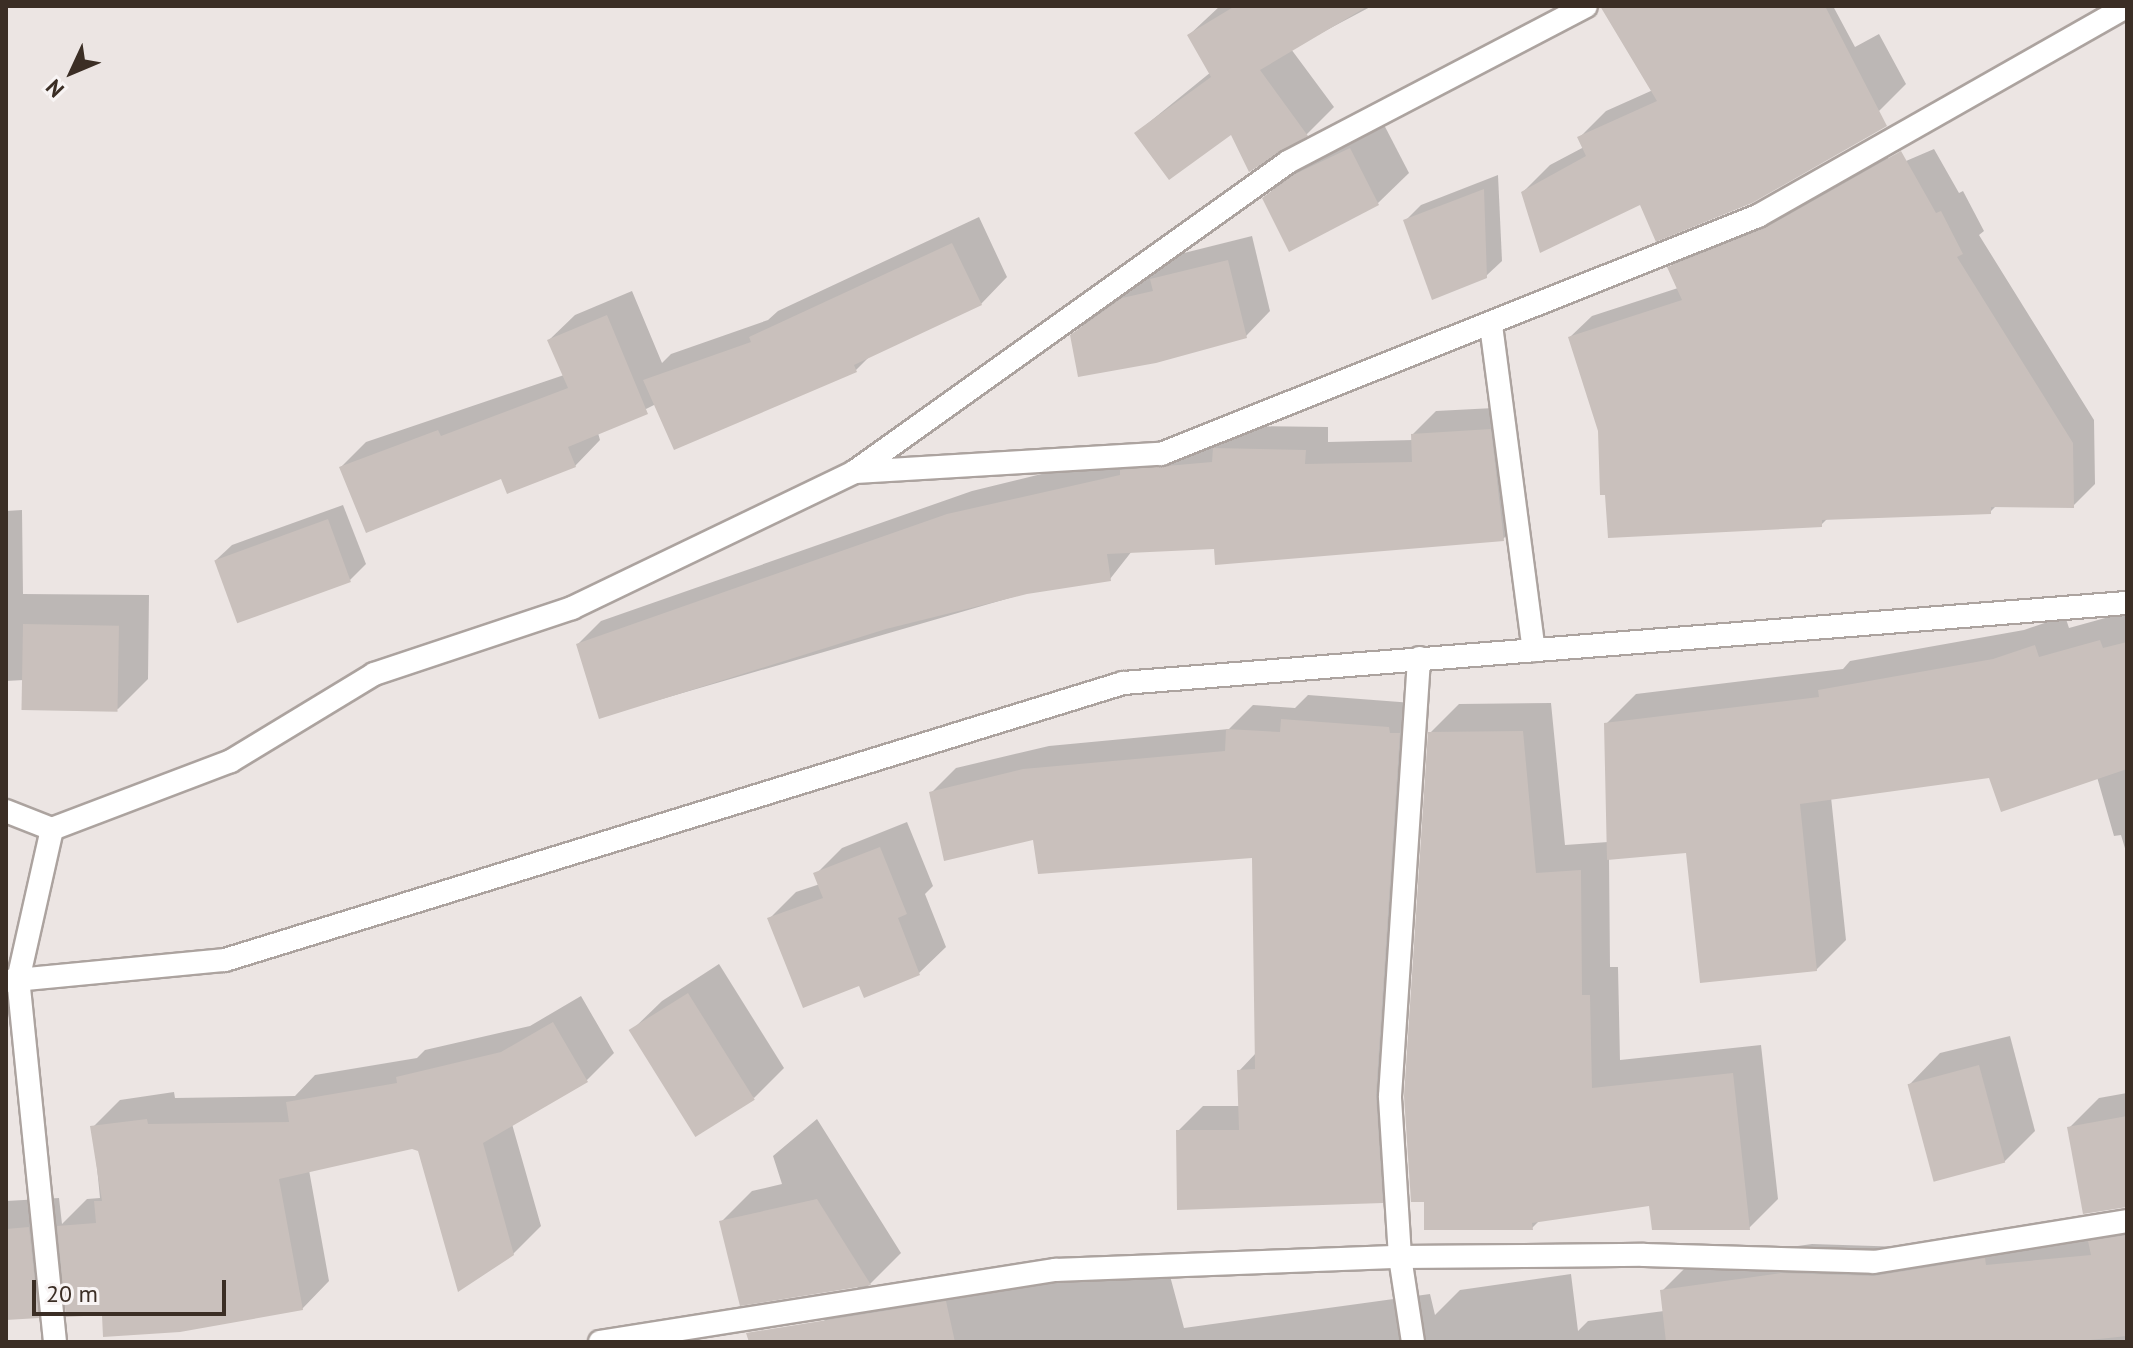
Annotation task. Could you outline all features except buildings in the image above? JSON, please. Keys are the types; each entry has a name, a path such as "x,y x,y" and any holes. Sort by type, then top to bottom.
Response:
{"street":[{"path":"6,811 52,829 231,761 374,674 572,608 854,472 1288,162 1586,6"},
{"path":"854,472 1161,454 1758,216 2127,6"},
{"path":"1491,325 1534,650"},
{"path":"12,980 225,960 1123,683 2127,603"},
{"path":"1413,1342 1400,1257 1390,1096 1419,658"},
{"path":"52,829 12,980 55,1342"},
{"path":"600,1342 1055,1270 1400,1257 1644,1255 1874,1262 2127,1221"}]}
